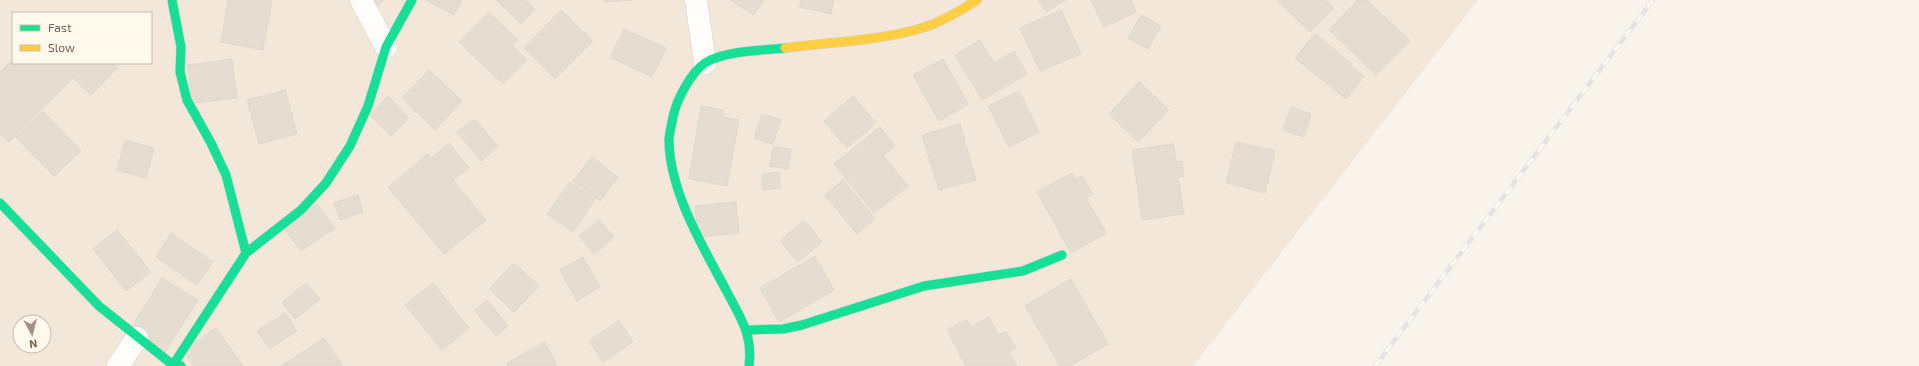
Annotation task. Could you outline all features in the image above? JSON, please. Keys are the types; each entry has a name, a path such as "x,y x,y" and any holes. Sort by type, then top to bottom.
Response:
{"street":[{"path":"172,0 181,47 180,72 187,100 211,142 226,175 246,253"},
{"path":"361,0 386,47"},
{"path":"0,203 99,306 137,338 177,365 246,253 301,210 326,183 346,152 368,106 386,47 412,0"},
{"path":"696,0 705,64"},
{"path":"749,366 750,357 747,330 694,229 675,180 669,140 675,108 688,82 705,64 731,54 885,36 923,28 959,12 977,0"},
{"path":"747,330 783,329 802,325 924,286 1023,271 1062,256"},
{"path":"118,366 137,338"}],"shaded area":[{"path":"0,0 1478,0 1193,366 0,366"}],"building":[{"path":"228,0 272,0 263,50 221,42"},
{"path":"369,0 384,0 377,7"},
{"path":"425,0 462,0 454,15"},
{"path":"496,0 525,0 535,9 521,24"},
{"path":"605,0 632,0 605,2"},
{"path":"730,0 764,0 754,15"},
{"path":"801,0 834,0 831,14 799,7"},
{"path":"1038,0 1066,0 1046,12"},
{"path":"1091,0 1131,0 1136,12 1104,27"},
{"path":"1277,0 1325,0 1334,8 1310,32"},
{"path":"1358,0 1367,0 1410,41 1376,75 1329,30"},
{"path":"561,10 593,41 555,79 524,48"},
{"path":"1061,10 1081,54 1040,71 1020,28"},
{"path":"489,12 518,40 512,45 527,60 503,84 459,42"},
{"path":"1141,15 1161,26 1148,49 1128,38"},
{"path":"624,29 666,48 652,77 610,57"},
{"path":"1315,34 1352,64 1351,66 1364,76 1346,99 1295,58"},
{"path":"980,40 994,63 1014,51 1027,74 982,100 955,55"},
{"path":"232,59 237,98 192,103 188,65"},
{"path":"943,59 968,104 939,121 913,75"},
{"path":"12,60 12,64 114,64 117,68 91,95 73,78 9,142 0,134 0,72"},
{"path":"429,70 462,101 435,130 402,98"},
{"path":"1139,82 1169,110 1138,142 1109,114"},
{"path":"285,90 297,134 259,144 247,100"},
{"path":"1019,91 1039,132 1009,147 988,106"},
{"path":"388,96 409,118 391,136 370,115"},
{"path":"853,96 876,123 847,148 824,121"},
{"path":"701,106 723,110 722,117 739,120 727,186 689,179"},
{"path":"1291,107 1311,114 1304,137 1283,130"},
{"path":"43,111 81,151 54,176 16,137"},
{"path":"762,114 781,120 773,144 754,138"},
{"path":"475,119 498,147 481,161 457,132"},
{"path":"960,124 976,180 939,190 922,135"},
{"path":"880,127 895,146 883,155 908,186 874,213 834,164"},
{"path":"125,140 154,148 146,178 117,170"},
{"path":"1236,142 1275,151 1265,193 1226,183"},
{"path":"449,143 469,168 453,180 486,220 444,254 388,187 428,154 432,158"},
{"path":"1173,144 1176,162 1182,161 1184,176 1178,177 1184,214 1142,220 1132,150"},
{"path":"773,147 791,149 788,169 770,166"},
{"path":"592,157 618,177 600,201 573,181"},
{"path":"779,172 780,188 763,190 762,174"},
{"path":"1072,173 1076,179 1082,176 1093,194 1086,198 1106,233 1071,253 1037,192"},
{"path":"843,180 875,219 857,234 825,195"},
{"path":"570,182 595,199 573,232 547,214"},
{"path":"358,195 363,212 340,220 334,203"},
{"path":"736,202 739,233 698,237 695,206"},
{"path":"317,204 335,228 301,251 283,227"},
{"path":"599,220 614,237 594,254 579,236"},
{"path":"804,220 822,242 798,262 780,241"},
{"path":"117,230 151,272 126,291 93,249"},
{"path":"171,233 213,262 197,285 156,257"},
{"path":"815,256 834,290 779,322 760,288"},
{"path":"583,257 600,287 577,301 560,270"},
{"path":"514,263 539,286 514,312 489,289"},
{"path":"162,278 198,300 165,352 130,330"},
{"path":"1071,279 1108,344 1070,366 1060,366 1025,306"},
{"path":"306,283 320,299 295,319 282,303"},
{"path":"433,283 469,328 442,350 405,305"},
{"path":"487,300 508,326 496,336 474,310"},
{"path":"285,313 297,331 270,349 257,331"},
{"path":"989,317 998,335 1006,331 1016,348 1009,352 1017,366 966,366 947,330 967,320 971,327"},
{"path":"619,321 633,342 603,362 589,341"},
{"path":"216,328 243,366 194,366 183,351"},
{"path":"324,338 343,366 281,366"},
{"path":"545,342 557,366 508,366 507,363"}],"railway":[{"path":"1375,366 1653,0"}],"traffic: fast":[{"path":"172,0 181,47 180,72 187,100 211,143 226,175 246,253"},
{"path":"173,365 246,253 301,210 326,183 350,146 368,106 386,47 412,0"},
{"path":"749,366 749,344 744,326 698,237 681,199 671,160 669,138 675,110 681,95 695,73 705,63 722,56 755,50 785,48"},
{"path":"0,203 99,306 173,365 181,366"},
{"path":"747,330 783,329 802,325 924,286 1023,271 1062,255"}],"traffic: slow":[{"path":"785,48 889,36 906,32 937,23 977,0"}]}
